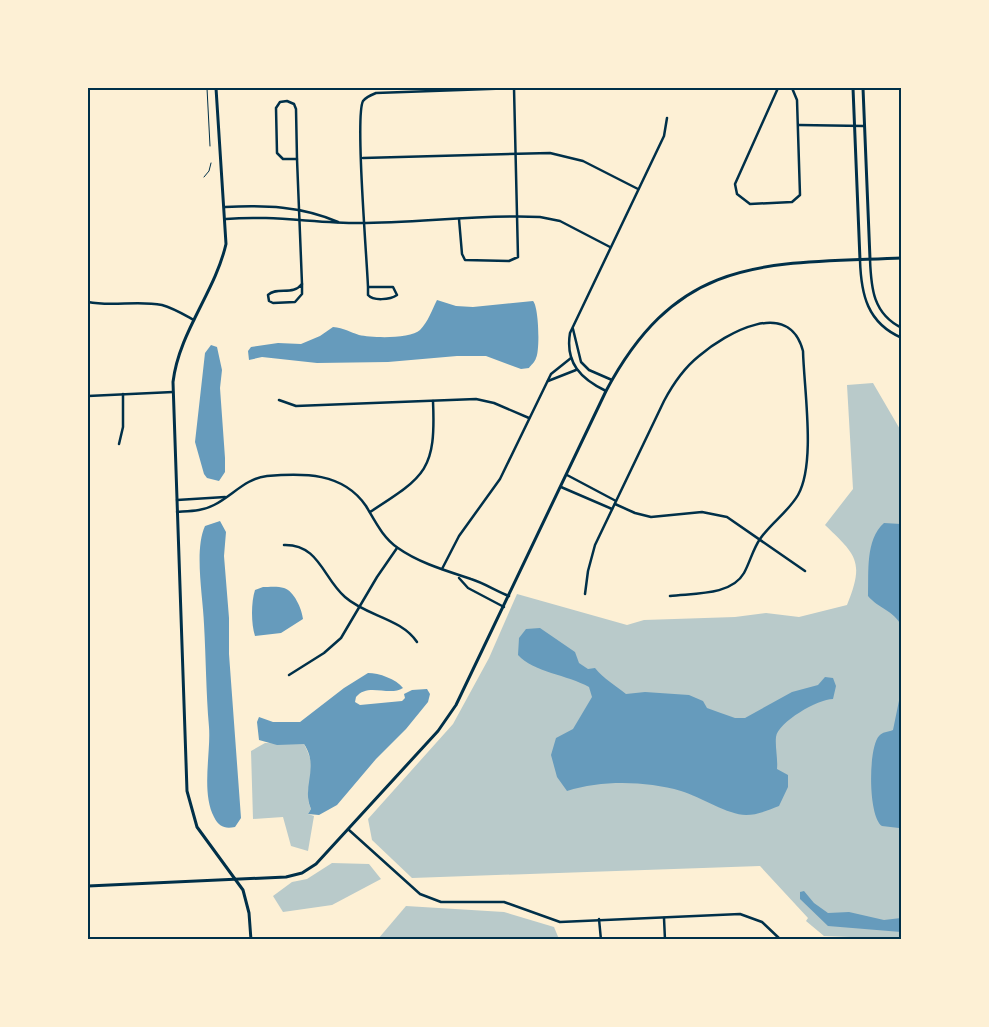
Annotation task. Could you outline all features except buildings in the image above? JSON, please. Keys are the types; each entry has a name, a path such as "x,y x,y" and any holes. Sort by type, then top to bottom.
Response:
{"street":[{"path":"216,88 219,158 226,219 226,244 221,263 176,363 173,392 187,796 195,823 204,839 238,880 247,902 251,940"},
{"path":"460,219 462,254 465,260 469,262 510,261 518,257 519,217 514,88"},
{"path":"368,288 393,287 397,295 392,298 371,298 368,296 360,118 363,102 376,93 520,88"},
{"path":"778,88 737,179 736,190 740,198 750,204 787,203 798,198 801,186 799,125 796,94 792,88"},
{"path":"853,88 862,290 868,310 882,326 902,338"},
{"path":"863,88 871,286 875,301 885,316 902,328"},
{"path":"297,159 283,159 277,153 276,108 282,102 290,102 295,107 300,220 302,284 302,294 297,301 274,303 269,301 268,296 272,292 294,291 302,284"},
{"path":"606,391 589,383 576,370 571,358 569,342 572,328 664,136 667,118"},
{"path":"799,125 864,126"},
{"path":"362,158 544,152 573,157 638,189"},
{"path":"225,207 274,206 299,210 339,222"},
{"path":"226,219 265,216 325,223 365,223 540,217 560,221 610,247"},
{"path":"88,886 286,877 300,874 316,864 349,830 450,715 466,686 606,391 650,326 676,303 706,285 735,273 769,265 902,258"},
{"path":"88,302 110,306 157,305 170,308 194,320"},
{"path":"585,594 592,553 667,394 694,360 721,340 756,324 775,323 791,330 800,340 803,351 807,467 798,495 760,538 743,575 733,585 722,590 670,596"},
{"path":"572,328 580,358 589,370 612,380"},
{"path":"442,569 459,536 500,479 556,367 571,358"},
{"path":"572,362 580,358"},
{"path":"548,381 576,370"},
{"path":"88,396 173,392"},
{"path":"119,444 123,428 123,394"},
{"path":"278,400 294,406 433,400 486,400 529,418"},
{"path":"370,512 406,489 426,465 434,441 433,400"},
{"path":"177,512 205,509 262,477 315,475 331,478 350,489 397,548 458,577 471,579 509,596"},
{"path":"567,476 635,513 651,517 696,513 718,514 736,522 806,571"},
{"path":"561,487 612,510"},
{"path":"177,500 226,497"},
{"path":"284,545 299,546 311,553 338,590 359,608 406,630 417,642"},
{"path":"289,675 335,644 344,633 377,577 397,548"},
{"path":"458,577 468,588 504,606"},
{"path":"349,830 420,894 435,900 449,903 504,902 551,920 664,918 740,914 762,922 781,940"},
{"path":"664,918 665,940"},
{"path":"599,919 600,940"}],"path":[{"path":"207,88 210,146"},
{"path":"204,177 209,171 211,163"}],"shaded area":[{"path":"873,383 901,431 901,939 824,936 806,921 808,918 760,866 412,878 372,840 368,819 453,724 489,658 517,594 627,625 644,620 735,617 766,613 799,617 847,605 856,578 854,560 844,544 825,525 853,489 847,385"},
{"path":"265,743 304,744 309,755 311,770 308,796 311,809 308,814 314,816 308,851 291,846 283,817 253,819 251,751"},
{"path":"332,863 369,864 381,879 332,905 283,912 273,896 292,882 307,879"},
{"path":"406,906 504,912 554,927 559,939 378,939"}],"water":[{"path":"437,300 456,306 473,307 533,301 537,311 538,329 538,347 535,361 529,368 521,369 486,356 457,356 388,362 317,363 262,357 249,360 248,351 251,347 278,343 301,344 320,336 333,327 373,337 391,337 415,333 420,330 430,316"},
{"path":"211,345 217,347 222,370 220,388 225,472 219,481 207,478 204,474 195,442 205,353"},
{"path":"220,521 226,532 224,556 229,618 229,654 241,818 235,827 228,828 220,825 214,817 208,796 209,727 200,574 200,548 205,526"},
{"path":"884,523 901,524 901,625 894,616 868,596 869,557 874,538"},
{"path":"263,587 279,587 288,590 297,601 303,619 281,633 255,636 252,607 255,590"},
{"path":"540,628 575,652 579,663 588,669 595,668 626,694 645,692 689,695 703,701 707,708 735,718 745,718 792,692 818,685 825,677 833,678 836,686 833,699 818,703 800,712 778,731 776,737 777,769 788,775 788,787 779,806 754,814 739,814 681,791 639,784 595,785 567,791 557,777 551,755 556,738 573,729 592,697 589,687 532,665 518,655 519,638 526,629"},
{"path":"368,673 387,677 403,688 391,691 366,691 356,697 355,702 360,705 402,701 405,698 404,694 412,690 427,689 430,694 428,702 337,805 319,815 308,814 311,809 308,793 311,769 304,744 277,745 259,740 257,722 259,717 273,722 300,722 344,688"},
{"path":"901,691 902,828 899,828 882,826 877,820 872,797 871,767 875,743 879,736 893,730"},
{"path":"804,891 814,903 828,913 849,912 884,920 901,918 901,932 828,926 800,899 800,892"}]}
